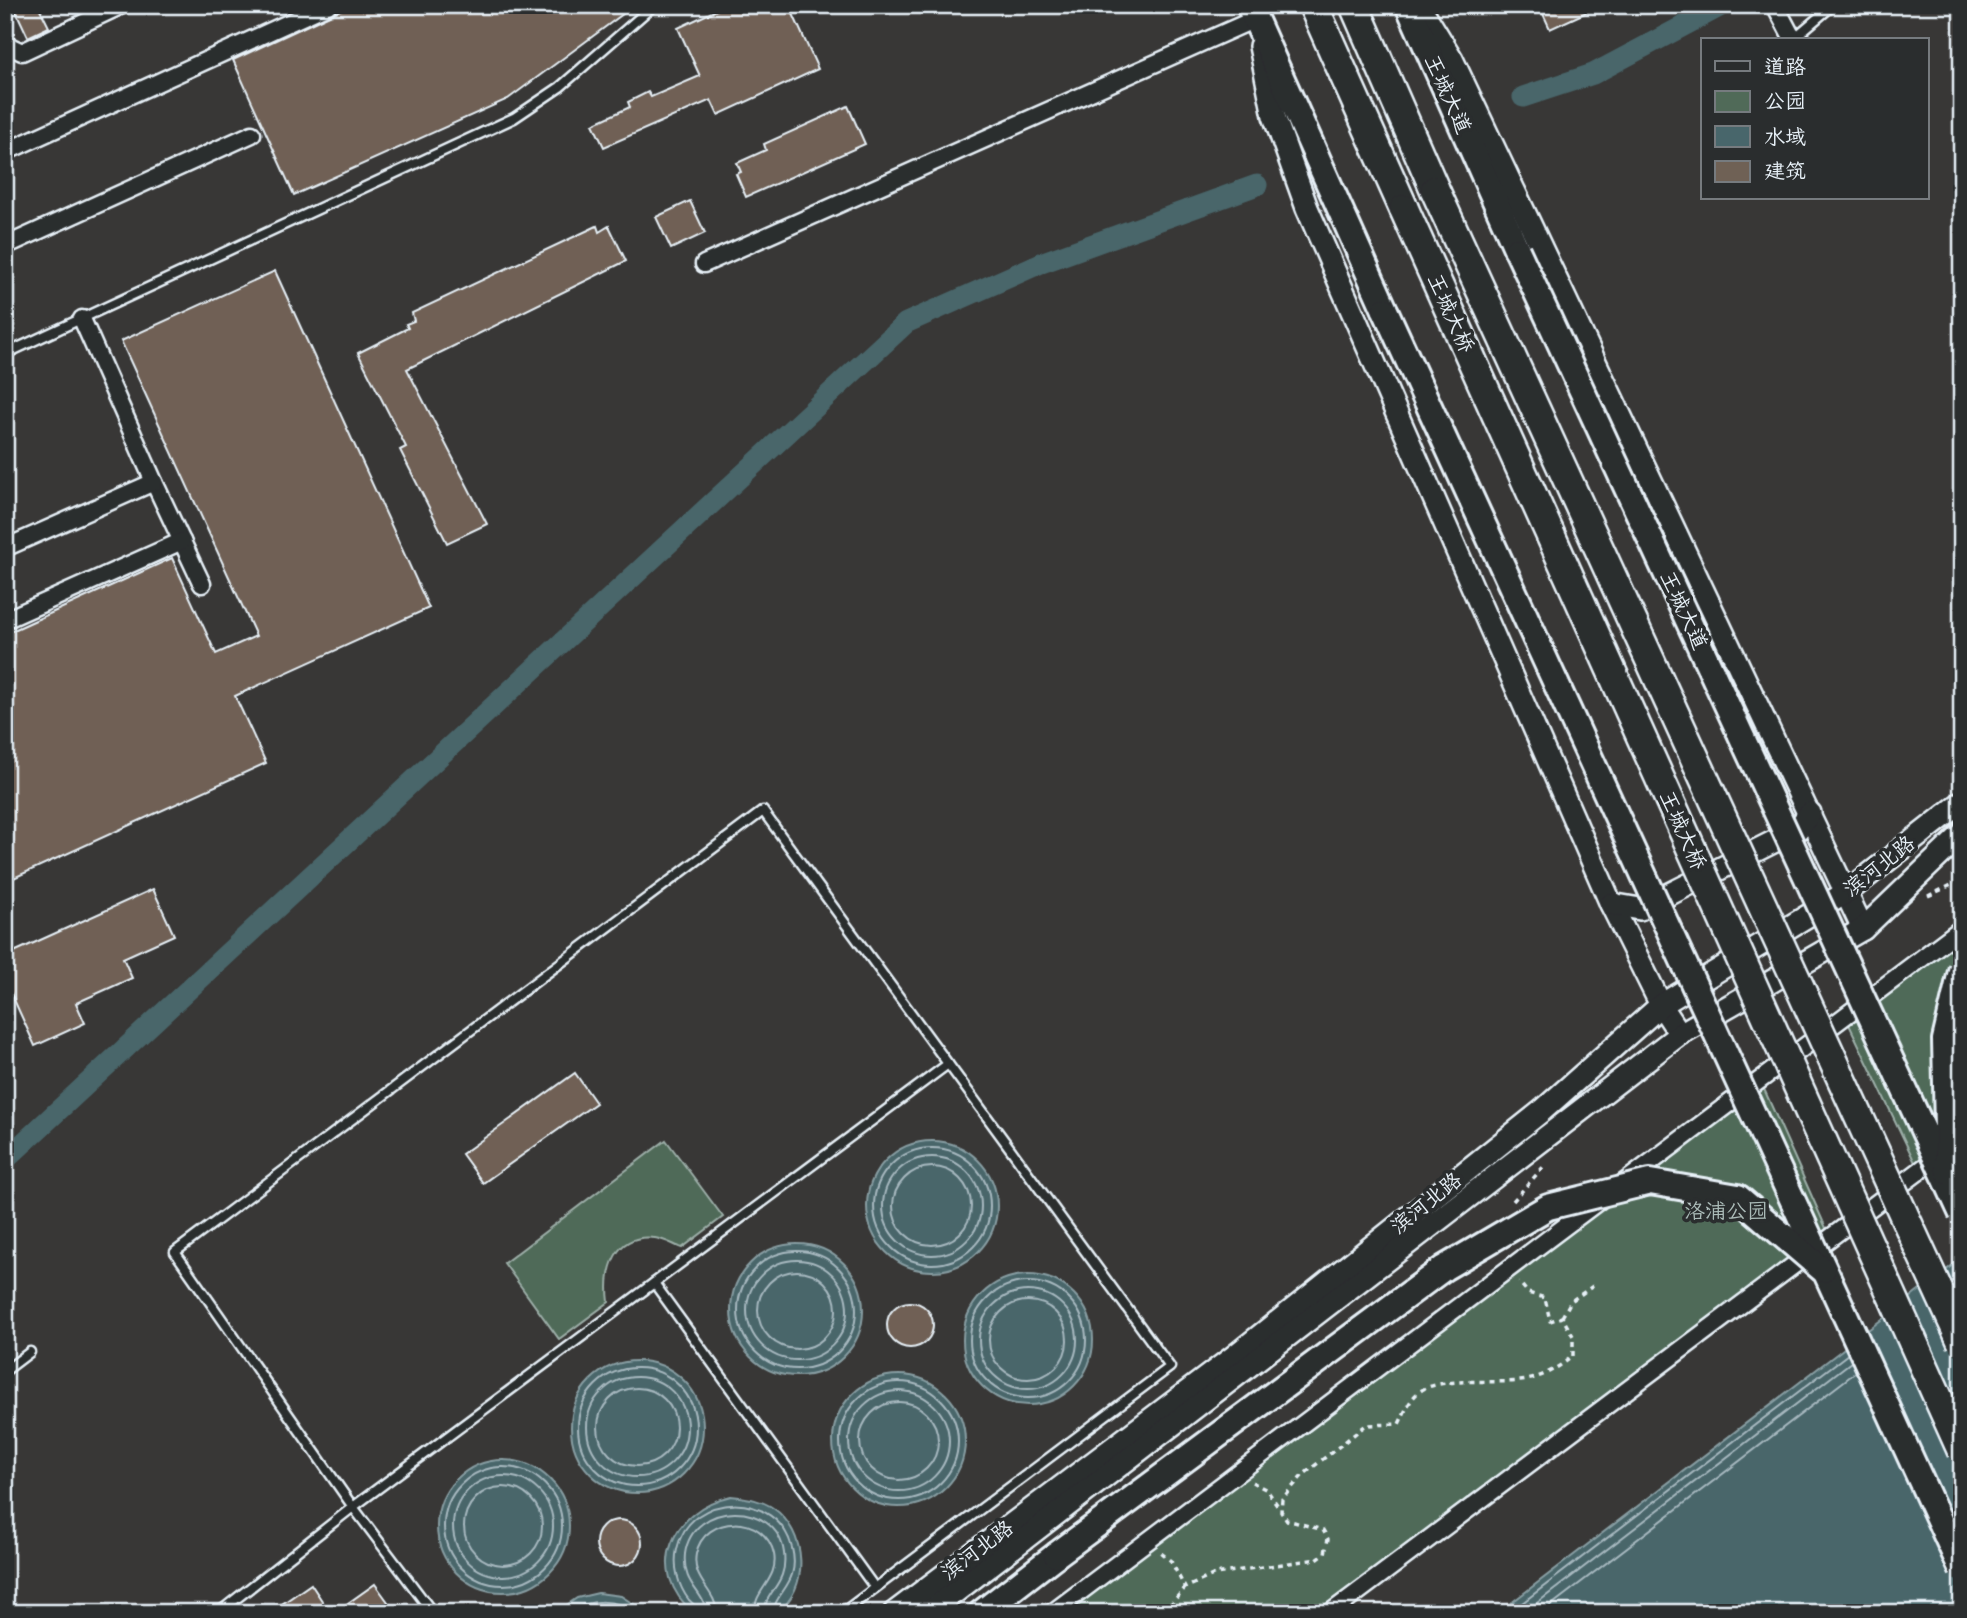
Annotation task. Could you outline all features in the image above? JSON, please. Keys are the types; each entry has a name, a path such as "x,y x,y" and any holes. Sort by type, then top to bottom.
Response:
{"highway":[{"name":"王城大桥","path":"1313,5 1962,1451"},
{"path":"1354,5 1436,190"},
{"name":"王城大桥","path":"1436,190 1962,1342"}],"main road":[{"path":"1364,5 1436,190"},
{"name":"王城大道","path":"1408,5 1517,250 1962,1214"},
{"path":"1419,5 1452,59 1863,929"},
{"path":"1252,12 1385,310 1962,1570"},
{"path":"1252,12 1274,116 1307,208 1611,904 1661,1005 1680,1034"},
{"name":"滨河北路","path":"894,1613 1232,1358 1543,1110 1661,1005 1847,892 1962,802"},
{"path":"1611,904 1640,909 1797,831 1810,813"},
{"name":"滨河北路","path":"929,1613 1680,1034 1863,929 1962,834"},
{"path":"1948,1183 1945,1040 1962,967"},
{"path":"981,1613 1444,1268 1548,1207 1650,1182 1738,1198 1829,1276"}],"street":[{"path":"5,44 22,52 122,5"},
{"path":"5,152 328,5"},
{"path":"1775,5 1792,38"},
{"path":"704,264 1252,12"},
{"path":"5,246 252,134"},
{"path":"82,319 202,584"},
{"path":"5,548 154,482"},
{"path":"5,620 182,541"},
{"path":"1052,1613 1962,928"},
{"path":"1330,1613 1962,1139"}],"lane":[{"path":"5,355 514,118 560,87 654,5"},
{"path":"1794,38 1833,5"},
{"path":"433,1613 354,1507 176,1252 763,811 1170,1367 842,1613"},
{"path":"218,1613 354,1507 947,1064"},
{"path":"654,1283 875,1588"},
{"path":"5,1371 30,1352"}],"path":[{"path":"1510,1268 1528,1293 1545,1298 1550,1321 1562,1317 1571,1301 1593,1286"},
{"path":"1281,1511 1282,1499 1303,1475 1366,1426 1399,1424 1410,1400 1422,1390 1439,1385 1523,1381 1562,1365 1573,1356 1573,1336 1562,1317"},
{"path":"1163,1613 1185,1588 1214,1574 1317,1559 1325,1553 1328,1539 1323,1530 1287,1520 1267,1490 1233,1476"},
{"path":"1146,1542 1171,1561 1185,1588"}],"green space":[{"path":"1962,928 1962,1139 1919,1171 1845,1016"},
{"name":"洛浦公园","path":"1760,1080 1830,1237 1330,1613 1052,1613"},
{"path":"666,1140 723,1217 682,1248 655,1238 630,1241 621,1248 611,1266 609,1302 559,1339 504,1263"}],"water":[{"path":"932,1141 957,1146 978,1160 992,1181 997,1206 992,1231 978,1252 957,1266 932,1271 907,1266 886,1252 872,1231 867,1206 872,1181 886,1160 907,1146"},
{"path":"797,1244 822,1249 844,1263 858,1285 863,1310 858,1335 844,1357 822,1371 797,1376 772,1371 750,1357 736,1335 731,1310 736,1285 750,1263 772,1249"},
{"path":"1962,1258 1962,1613 1498,1613"},
{"path":"1028,1275 1053,1280 1074,1294 1088,1315 1093,1340 1088,1365 1074,1386 1053,1400 1028,1405 1003,1400 982,1386 968,1365 963,1340 968,1315 982,1294 1003,1280"},
{"path":"637,1361 662,1366 674,1372 692,1390 698,1402 703,1427 698,1452 692,1464 674,1482 662,1488 637,1493 612,1488 600,1482 582,1464 576,1452 571,1427 576,1402 582,1390 600,1372 612,1366"},
{"path":"899,1375 924,1380 946,1394 960,1416 965,1441 960,1466 946,1488 924,1502 899,1507 874,1502 852,1488 838,1466 833,1441 838,1416 852,1394 874,1380"},
{"path":"503,1460 528,1465 540,1471 558,1489 564,1501 569,1526 564,1551 558,1563 540,1581 528,1587 503,1592 478,1587 466,1581 448,1563 442,1551 437,1526 442,1501 448,1489 466,1471 478,1465"},
{"path":"731,1496 753,1499 768,1505 784,1518 793,1531 798,1545 799,1575 795,1590 787,1603 776,1613 694,1613 679,1596 670,1578 668,1561 672,1543 680,1527 711,1503"},
{"path":"598,1593 621,1596 647,1613 555,1613 577,1598"}],"building":[{"path":"13,5 38,5 49,27 28,37"},
{"path":"351,5 635,5 508,99 294,195 233,60"},
{"path":"727,5 789,5 818,69 718,115 711,100 604,147 593,124 630,107 628,102 648,92 651,97 700,76 678,28"},
{"path":"1539,5 1602,5 1550,29"},
{"path":"848,106 865,144 746,197 736,174 741,172 737,163 766,150 764,144"},
{"path":"690,201 705,233 671,249 656,217"},
{"path":"597,226 599,232 609,226 626,261 407,369 487,524 447,543 400,450 406,447 358,353 408,328 406,324 414,321 412,313"},
{"path":"275,271 429,608 235,696 266,763 5,882 5,634 172,558 216,654 256,636 121,341"},
{"path":"153,889 174,935 123,958 132,978 76,1003 85,1023 35,1046 5,980 5,956"},
{"path":"575,1073 596,1103 483,1183 462,1154"},
{"path":"910,1302 926,1309 933,1325 926,1341 910,1348 894,1341 887,1325 894,1309"},
{"path":"619,1520 635,1527 642,1543 635,1559 619,1566 603,1559 596,1543 603,1527"},
{"path":"311,1584 330,1613 269,1613"},
{"path":"375,1584 396,1613 334,1613"}],"waterway":[{"path":"1523,97 1593,74 1723,5"},
{"path":"5,1160 906,323 1041,263 1257,185"}]}
